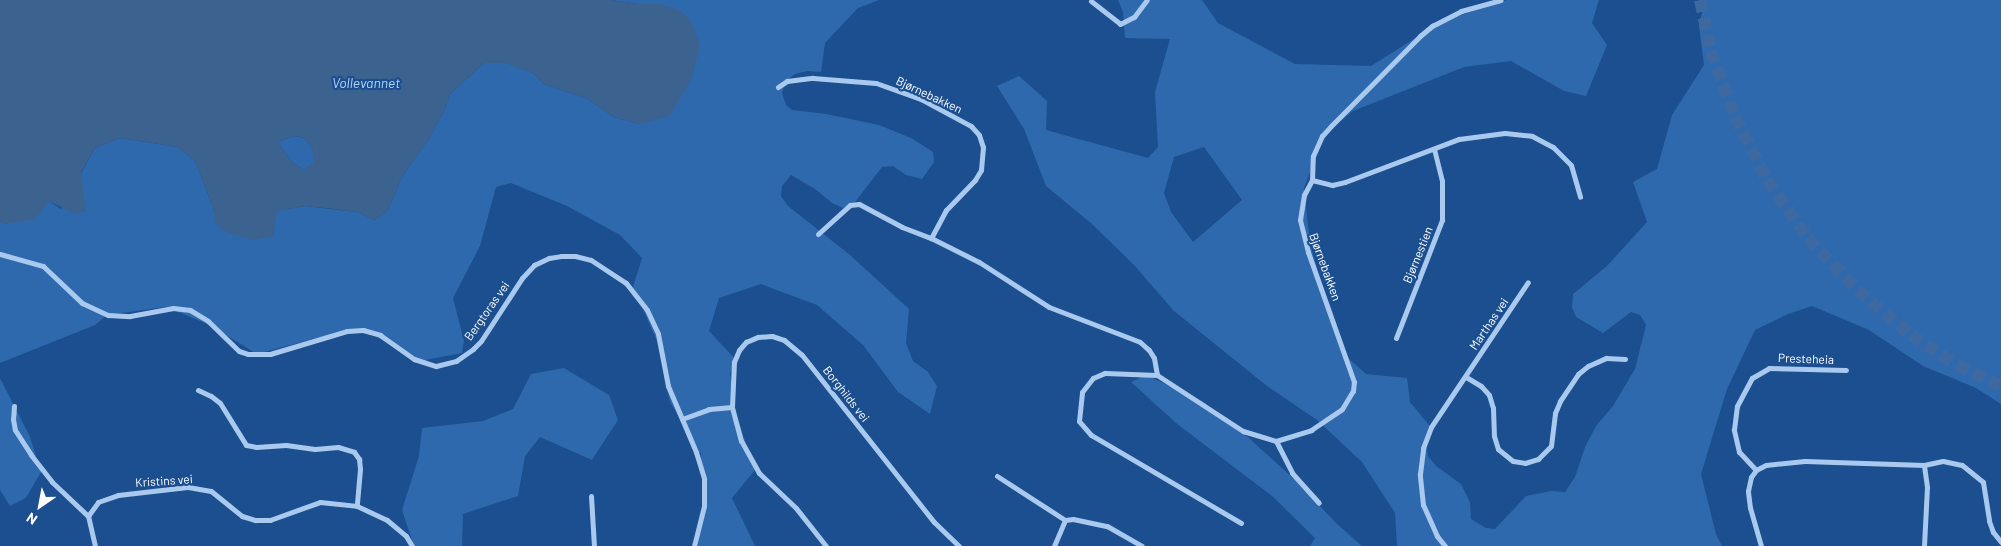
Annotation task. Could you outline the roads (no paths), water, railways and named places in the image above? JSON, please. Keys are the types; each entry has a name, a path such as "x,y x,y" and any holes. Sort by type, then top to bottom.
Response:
{"street":[{"path":"1091,1 1120,24 1134,17 1147,0"},
{"name":"Bjørnebakken","path":"1276,441 1311,430 1332,418 1348,400 1354,382 1302,235 1300,220 1301,207 1312,180 1312,156 1322,136 1432,26 1461,11 1501,0"},
{"name":"Bjørnebakken","path":"778,87 787,81 813,78 876,83 921,99 971,126 979,135 983,147 981,170 975,180 946,210 931,238"},
{"path":"1312,180 1332,185 1345,182 1459,139 1491,133 1505,133 1532,136 1553,147 1564,156 1576,177 1580,197"},
{"name":"Bjørnestien","path":"1396,338 1442,220 1442,181 1434,149"},
{"path":"818,234 850,205 859,204 902,227 931,238 987,267 1049,307 1140,342 1149,350 1154,358 1157,375"},
{"name":"Bergtoras vei","path":"0,254 42,266 54,274 82,303 108,316 130,316 174,308 190,310 208,321 239,351 248,354 270,354 347,331 363,330 380,335 414,359 436,366 456,361 481,341 522,278 534,265 549,258 575,256 591,260 608,269 626,283 639,298 658,334 668,386 704,479 704,506 694,546"},
{"name":"Marthas vei","path":"1445,546 1437,536 1423,505 1420,486 1423,448 1431,427 1528,282"},
{"name":"Borghilds vei","path":"826,546 796,508 766,481 740,441 732,407 732,375 739,350 746,342 758,337 772,336 784,340 802,355 934,522 959,546"},
{"path":"1466,377 1481,386 1489,395 1493,408 1494,436 1498,449 1507,458 1525,463 1543,456 1551,446 1555,413 1560,401 1578,374 1588,366 1606,358 1625,359"},
{"name":"Presteheia","path":"1756,470 1739,452 1734,430 1737,406 1752,378 1769,368 1846,370"},
{"path":"1241,523 1100,441 1079,421 1082,392 1093,378 1115,372 1157,375 1243,431 1276,441 1292,473 1318,503"},
{"path":"198,390 211,396 220,404 246,445 256,447 286,445 315,449 338,447 354,452 359,459 360,469 357,506"},
{"path":"14,406 13,419 15,430 52,482 88,516 96,546"},
{"path":"682,419 709,409 732,407"},
{"path":"1760,546 1748,491 1750,477 1756,470 1766,465 1806,461 1924,465 1947,461 1962,465 1972,471 1983,482 1989,521 1993,532 2001,542"},
{"path":"1924,465 1927,488 1924,546"},
{"path":"997,476 1066,520 1074,519 1107,526 1142,546"},
{"name":"Kristins vei","path":"88,516 94,506 108,497 188,487 211,491 242,516 255,520 270,520 320,502 357,506 388,520 406,536 412,546"},
{"path":"591,496 594,546"},
{"path":"1054,546 1066,520"}],"water":[{"name":"Vollevannet","path":"0,0 611,0 638,4 658,4 679,10 690,19 700,45 692,78 670,116 639,124 614,117 586,98 544,84 533,73 505,63 484,63 451,93 443,113 428,140 403,175 388,210 375,220 357,212 305,206 277,211 273,236 254,240 226,232 215,223 213,207 195,161 178,147 120,138 95,148 81,172 86,211 75,214 49,201 35,219 6,224 0,221","holes":["294,136 304,138 312,148 314,162 304,170 291,161 278,142"]}],"tunnel":[{"path":"1700,0 1711,51 1735,117 1767,180 1808,238 1857,290 1911,335 1957,365 2001,386"}]}
